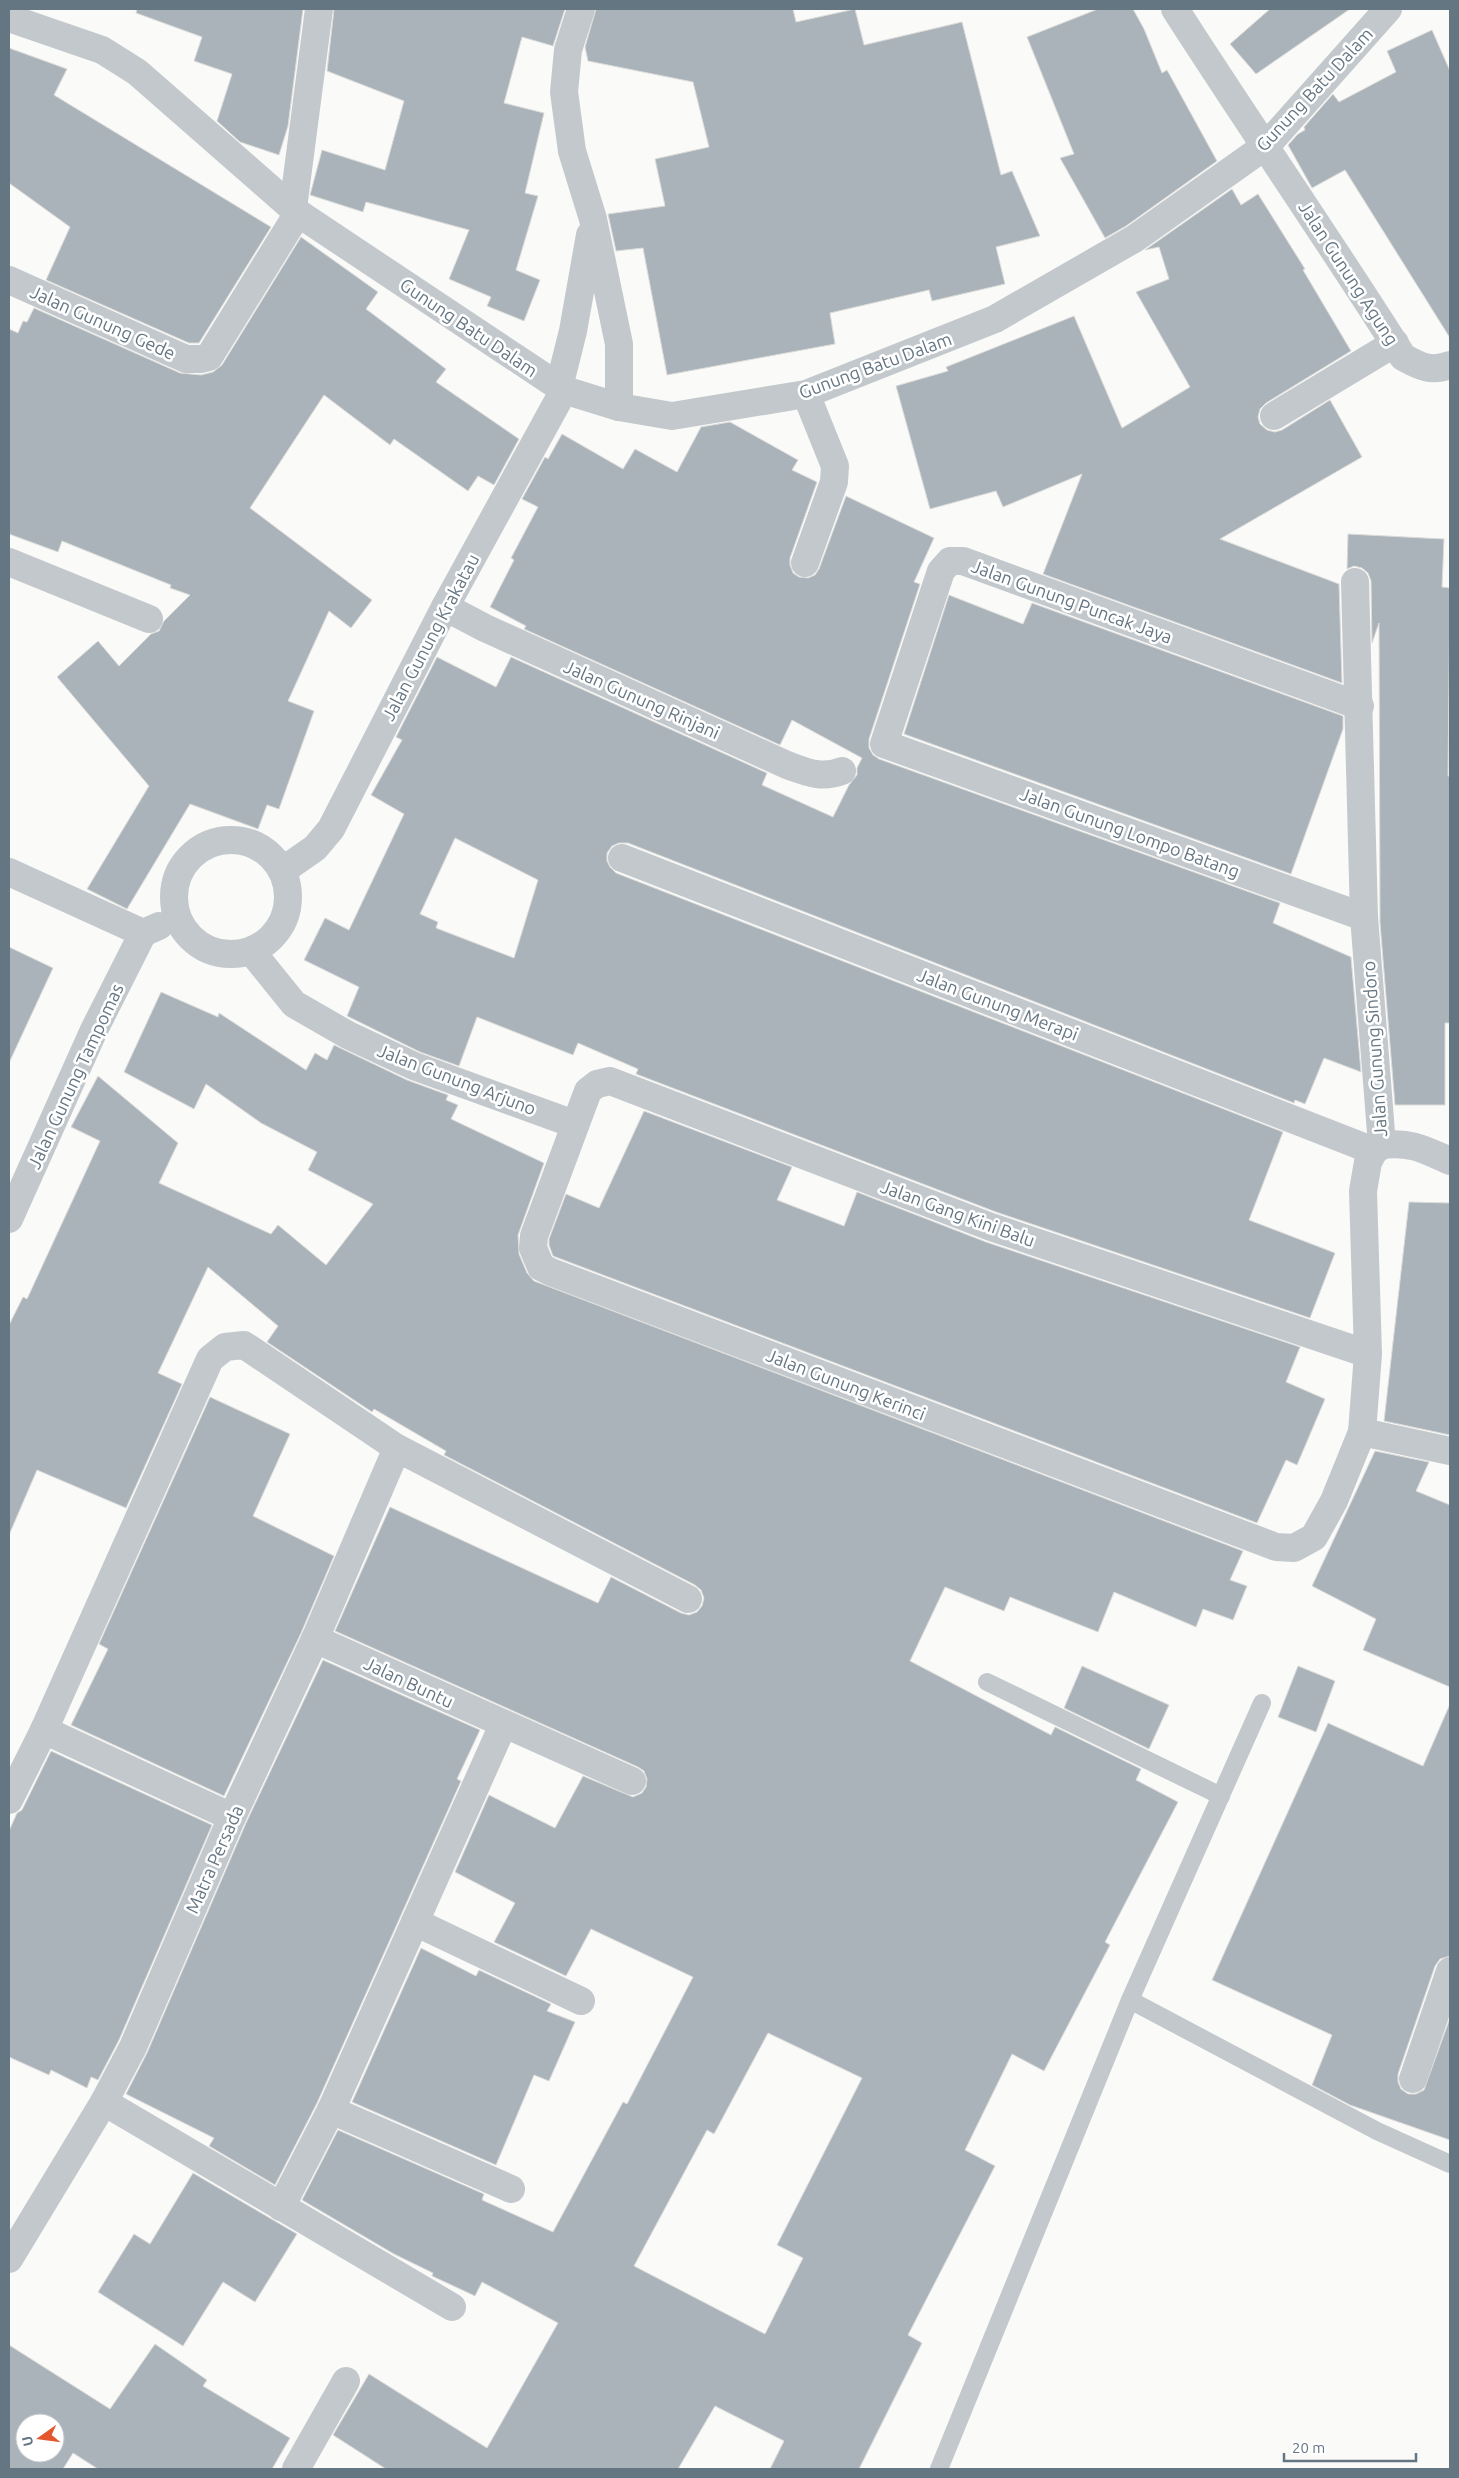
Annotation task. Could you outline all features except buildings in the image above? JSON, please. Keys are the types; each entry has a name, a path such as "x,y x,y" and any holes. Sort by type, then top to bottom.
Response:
{"street":[{"path":"295,210 319,9"},
{"path":"581,9 568,50 564,92 572,151 593,219 619,344 619,407"},
{"name":"Jalan Gunung Agung","path":"1175,9 1230,94 1267,146 1403,357 1421,368 1437,370 1450,365"},
{"name":"Gunung Batu Dalam","path":"9,18 102,50 136,72 295,210 562,388 619,407 672,416 806,394 995,320 1134,239 1267,146 1388,9"},
{"name":"Jalan Gunung Gede","path":"9,280 186,359 201,359 209,356 295,210"},
{"name":"Jalan Gunung Krakatau","path":"282,871 315,848 331,830 445,607 562,388 593,219"},
{"path":"1274,416 1395,344"},
{"path":"805,563 834,482 835,466 806,394"},
{"name":"Jalan Gunung Puncak Jaya","path":"896,747 884,744 941,571 950,561 963,561 1360,706"},
{"path":"9,562 149,618"},
{"name":"Jalan Gunung Sindoro","path":"1294,1548 1314,1537 1334,1502 1362,1432 1368,1354 1363,1191 1368,1162 1378,1148 1364,917 1360,706 1355,582"},
{"name":"Jalan Gunung Rinjani","path":"445,607 485,628 787,765 816,776 831,776 842,771"},
{"name":"Jalan Gunung Lompo Batang","path":"896,747 1364,917"},
{"path":"220,841 245,841 267,852 282,871 289,902 277,932 252,952 222,955 194,942 176,917 173,892 181,868 197,850 220,841"},
{"name":"Jalan Gunung Merapi","path":"622,858 1378,1148"},
{"path":"9,872 143,934 176,917"},
{"name":"Jalan Gunung Tampomas","path":"9,1219 94,1030 143,934"},
{"name":"Jalan Gunung Arjuno","path":"252,952 294,1004 348,1035 414,1066 574,1124"},
{"name":"Jalan Gang Kini Balu","path":"574,1124 592,1087 604,1081 610,1081 991,1227 1368,1354"},
{"name":"Jalan Gunung Kerinci","path":"574,1124 534,1236 533,1248 541,1267 1276,1547 1294,1548"},
{"path":"1378,1148 1402,1143 1420,1148 1450,1161"},
{"path":"9,1800 44,1730 210,1359 225,1347 244,1345 398,1448 688,1599"},
{"path":"1362,1432 1450,1451"},
{"name":"Matra Persada","path":"9,2259 104,2102 133,2047 232,1817 315,1639 398,1448"},
{"name":"Jalan Buntu","path":"315,1639 503,1725 632,1781"},
{"path":"281,2207 331,2110 503,1725"},
{"path":"44,1730 232,1817"},
{"path":"415,1922 581,2001"},
{"path":"1413,2079 1450,1971"},
{"path":"104,2102 452,2307"},
{"path":"331,2110 511,2189"},
{"path":"296,2469 346,2381"}],"lane":[{"path":"987,1682 1221,1796"},
{"path":"940,2469 1130,2000 1262,1703"},
{"path":"1130,2000 1377,2131 1450,2164"}]}
